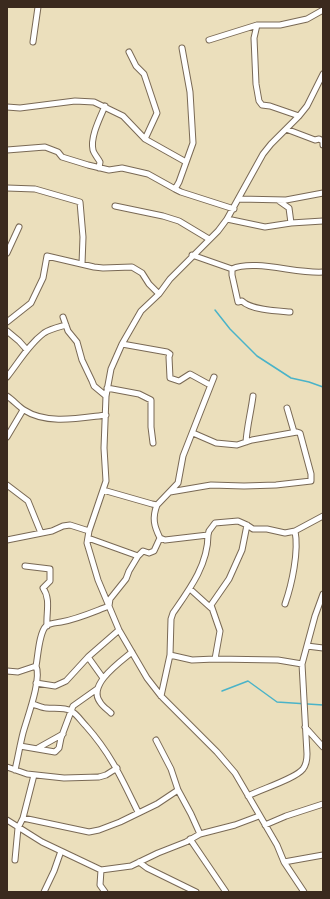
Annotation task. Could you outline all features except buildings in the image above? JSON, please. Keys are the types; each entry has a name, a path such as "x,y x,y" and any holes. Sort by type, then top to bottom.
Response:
{"street":[{"path":"33,42 38,7"},
{"path":"209,40 257,25 280,24 307,19 323,10"},
{"path":"257,25 254,38 256,84 259,101 262,105 270,106 299,116"},
{"path":"175,189 193,143 190,92 182,48"},
{"path":"129,52 136,66 144,74 156,114 145,139"},
{"path":"304,892 284,862 277,845 235,773 217,752 161,696 147,678 119,630 87,546 89,532 106,481 104,448 106,396 111,369 122,344 141,311 159,294 170,278 227,219 234,209 263,154 307,106 323,74"},
{"path":"7,107 20,108 86,100 105,106 123,116 145,139 186,162"},
{"path":"99,168 100,162 94,151 93,145 95,131 105,106"},
{"path":"286,129 315,140 319,139 323,142 323,145"},
{"path":"7,150 45,147 58,152 62,157 71,161 108,170 122,168 148,174 181,192 234,209"},
{"path":"7,188 35,189 80,202 83,237 82,264"},
{"path":"239,199 278,200 323,193"},
{"path":"278,200 289,208 291,223"},
{"path":"115,206 164,216 179,221 209,239"},
{"path":"227,219 265,227 291,223 323,221"},
{"path":"7,253 19,227"},
{"path":"192,255 232,269 238,266 256,266 308,273 323,272"},
{"path":"7,322 31,303 43,278 47,256 103,268 132,267 137,269 145,276 149,284 159,294"},
{"path":"232,269 238,302 242,301 246,305 267,310 290,312"},
{"path":"64,317 66,325 78,342 82,360 94,386 106,396"},
{"path":"7,376 27,350 45,332 66,325"},
{"path":"7,331 27,350"},
{"path":"122,344 167,352 170,354 170,378 179,381 190,374 210,385"},
{"path":"208,535 165,540 160,538 154,526 157,505 178,482 183,456 214,377"},
{"path":"107,388 139,394 151,400 151,427 153,444"},
{"path":"7,396 23,410 44,417 62,419 106,415"},
{"path":"246,442 247,425 253,396"},
{"path":"287,408 294,432"},
{"path":"7,437 23,410"},
{"path":"170,492 211,485 276,485 311,481 311,474 300,434 294,432 237,445 216,443 193,433"},
{"path":"7,485 28,501 41,533"},
{"path":"103,490 157,505"},
{"path":"161,696 170,655 171,619 173,613 190,589 198,574 208,545 209,531 215,524 235,521 248,524 253,529 267,529 285,533 295,531 323,517"},
{"path":"211,608 211,605 229,579 242,550 248,524"},
{"path":"7,540 52,531 63,526 70,525 89,532"},
{"path":"285,604 296,556 297,542 295,531"},
{"path":"88,538 138,556"},
{"path":"109,606 110,599 126,579 129,570 138,556 143,551 152,553 160,538"},
{"path":"25,566 50,569 50,581 43,588 48,596 47,626"},
{"path":"190,589 211,608 220,630 215,659"},
{"path":"248,796 261,789 292,777 302,769 306,762 307,754 302,664 314,616 323,594"},
{"path":"15,770 32,704 38,669 36,666 39,646 44,630 52,623 78,619 109,606"},
{"path":"36,683 55,686 66,681 88,657 119,630"},
{"path":"307,646 323,648"},
{"path":"111,713 100,703 96,694 97,689 103,678 132,652"},
{"path":"170,655 192,660 278,660 302,664"},
{"path":"88,657 103,678"},
{"path":"7,671 18,672 36,666"},
{"path":"20,746 55,752 59,748 73,706 97,689"},
{"path":"32,704 46,708 71,710 100,742 117,768 138,812"},
{"path":"305,727 323,747"},
{"path":"38,748 63,734"},
{"path":"156,740 171,769 178,790 200,834"},
{"path":"7,767 34,775 64,778 106,775 117,768"},
{"path":"15,860 18,828 23,818 34,775"},
{"path":"23,818 89,832 120,822 157,804 178,790"},
{"path":"265,825 286,816 323,804"},
{"path":"7,820 42,842 101,870 122,868 139,862 200,834 259,816"},
{"path":"190,839 226,892"},
{"path":"44,892 61,851"},
{"path":"284,862 323,855"},
{"path":"307,858 323,858"},
{"path":"139,862 147,868 196,892"},
{"path":"101,870 100,885 105,892"}],"waterway":[{"path":"215,310 230,329 257,356 291,378 323,387"},
{"path":"222,691 248,681 277,702 323,705"}]}
